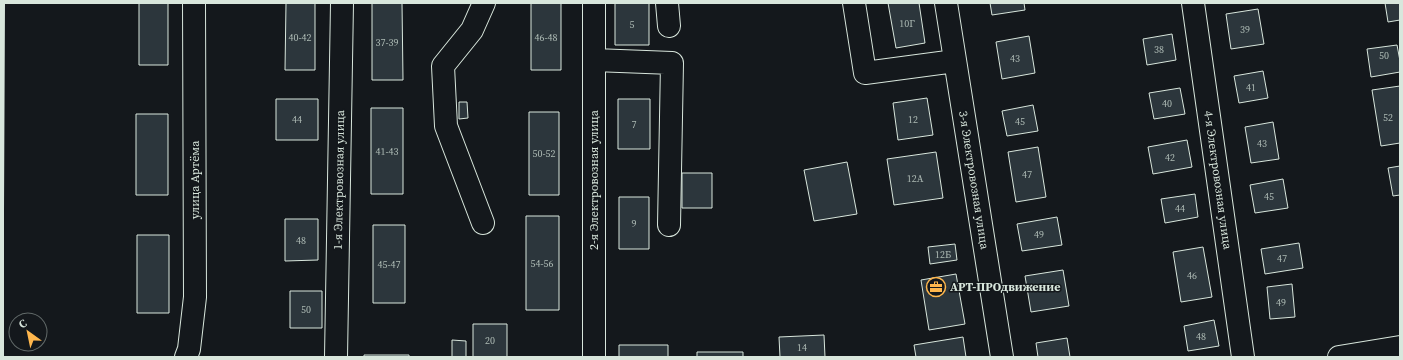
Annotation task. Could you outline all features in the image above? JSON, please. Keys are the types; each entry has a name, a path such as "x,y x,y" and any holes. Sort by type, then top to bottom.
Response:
{"street":[{"name":"улица Артёма","path":"186,357 189,349 196,297 194,3"},
{"name":"1-я Электровозная улица","path":"336,357 342,3"},
{"path":"483,223 446,126 443,66 472,30 484,3"},
{"name":"2-я Электровозная улица","path":"594,3 594,357"},
{"path":"667,3 669,26"},
{"path":"854,3 865,73 955,61"},
{"name":"3-я Электровозная улица","path":"946,3 1002,357"},
{"name":"4-я Электровозная улица","path":"1193,3 1243,357"},
{"path":"594,60 672,63 669,225"},
{"path":"1339,357 1400,347"}],"building":[{"path":"139,3 168,3 168,65 139,65"},
{"path":"286,3 315,3 315,70 285,70"},
{"path":"372,3 402,3 403,80 372,80"},
{"path":"531,3 561,3 561,70 531,70"},
{"path":"615,3 649,3 649,45 615,45"},
{"path":"888,3 919,3 925,43 896,48"},
{"path":"990,3 1024,3 1025,10 992,15"},
{"path":"1385,3 1400,3 1400,20 1388,22"},
{"path":"1258,9 1264,44 1231,49 1226,14"},
{"path":"1172,34 1176,60 1147,65 1143,39"},
{"path":"1029,36 1035,73 1002,79 996,42"},
{"path":"1397,45 1400,61 1400,72 1371,77 1367,49"},
{"path":"1263,71 1268,98 1239,103 1234,76"},
{"path":"1400,86 1400,143 1381,146 1372,90"},
{"path":"1180,88 1185,114 1154,119 1149,93"},
{"path":"927,98 933,135 898,140 893,103"},
{"path":"276,99 318,99 318,140 276,140"},
{"path":"618,99 650,99 650,149 618,149"},
{"path":"459,102 467,102 468,118 459,119"},
{"path":"1033,105 1038,131 1007,136 1002,111"},
{"path":"371,108 403,108 403,194 371,194"},
{"path":"529,112 559,112 559,195 529,195"},
{"path":"136,114 168,114 168,195 136,195"},
{"path":"1273,122 1279,159 1251,163 1245,127"},
{"path":"1187,140 1192,167 1153,174 1148,147"},
{"path":"1038,147 1046,197 1016,202 1008,152"},
{"path":"936,152 943,198 894,205 887,159"},
{"path":"847,162 857,214 814,221 804,170"},
{"path":"1400,166 1400,195 1393,196 1388,168"},
{"path":"682,173 712,173 712,208 682,208"},
{"path":"1283,179 1288,208 1255,213 1250,185"},
{"path":"1195,194 1198,217 1165,223 1161,199"},
{"path":"619,197 649,197 649,249 619,249"},
{"path":"526,216 559,216 559,310 526,310"},
{"path":"1057,217 1062,245 1022,251 1017,224"},
{"path":"285,219 318,219 318,260 285,261"},
{"path":"373,225 405,225 405,303 373,303"},
{"path":"137,235 169,235 169,313 137,313"},
{"path":"1299,243 1303,268 1265,274 1261,249"},
{"path":"955,244 957,260 930,264 928,247"},
{"path":"1203,247 1212,297 1181,302 1173,252"},
{"path":"1063,270 1069,306 1031,312 1025,276"},
{"path":"956,274 965,324 929,330 921,280"},
{"path":"1292,284 1295,317 1270,319 1267,287"},
{"path":"290,291 322,291 322,328 290,328"},
{"path":"1214,320 1219,346 1188,351 1184,326"},
{"path":"473,324 507,324 507,357 473,357"},
{"path":"824,335 825,357 780,357 779,337"},
{"path":"963,337 966,357 916,357 914,345"},
{"path":"1067,338 1070,357 1038,357 1036,343"},
{"path":"452,340 466,341 466,357 452,357"},
{"path":"619,345 668,345 668,357 619,357"},
{"path":"697,352 743,352 743,357 697,357"},
{"path":"364,355 409,355 409,357 364,357"}],"wall":[{"path":"3,211 4,3"}],"place":[{"name":"АРТ-ПРОдвижение","path":"936,287"}]}
